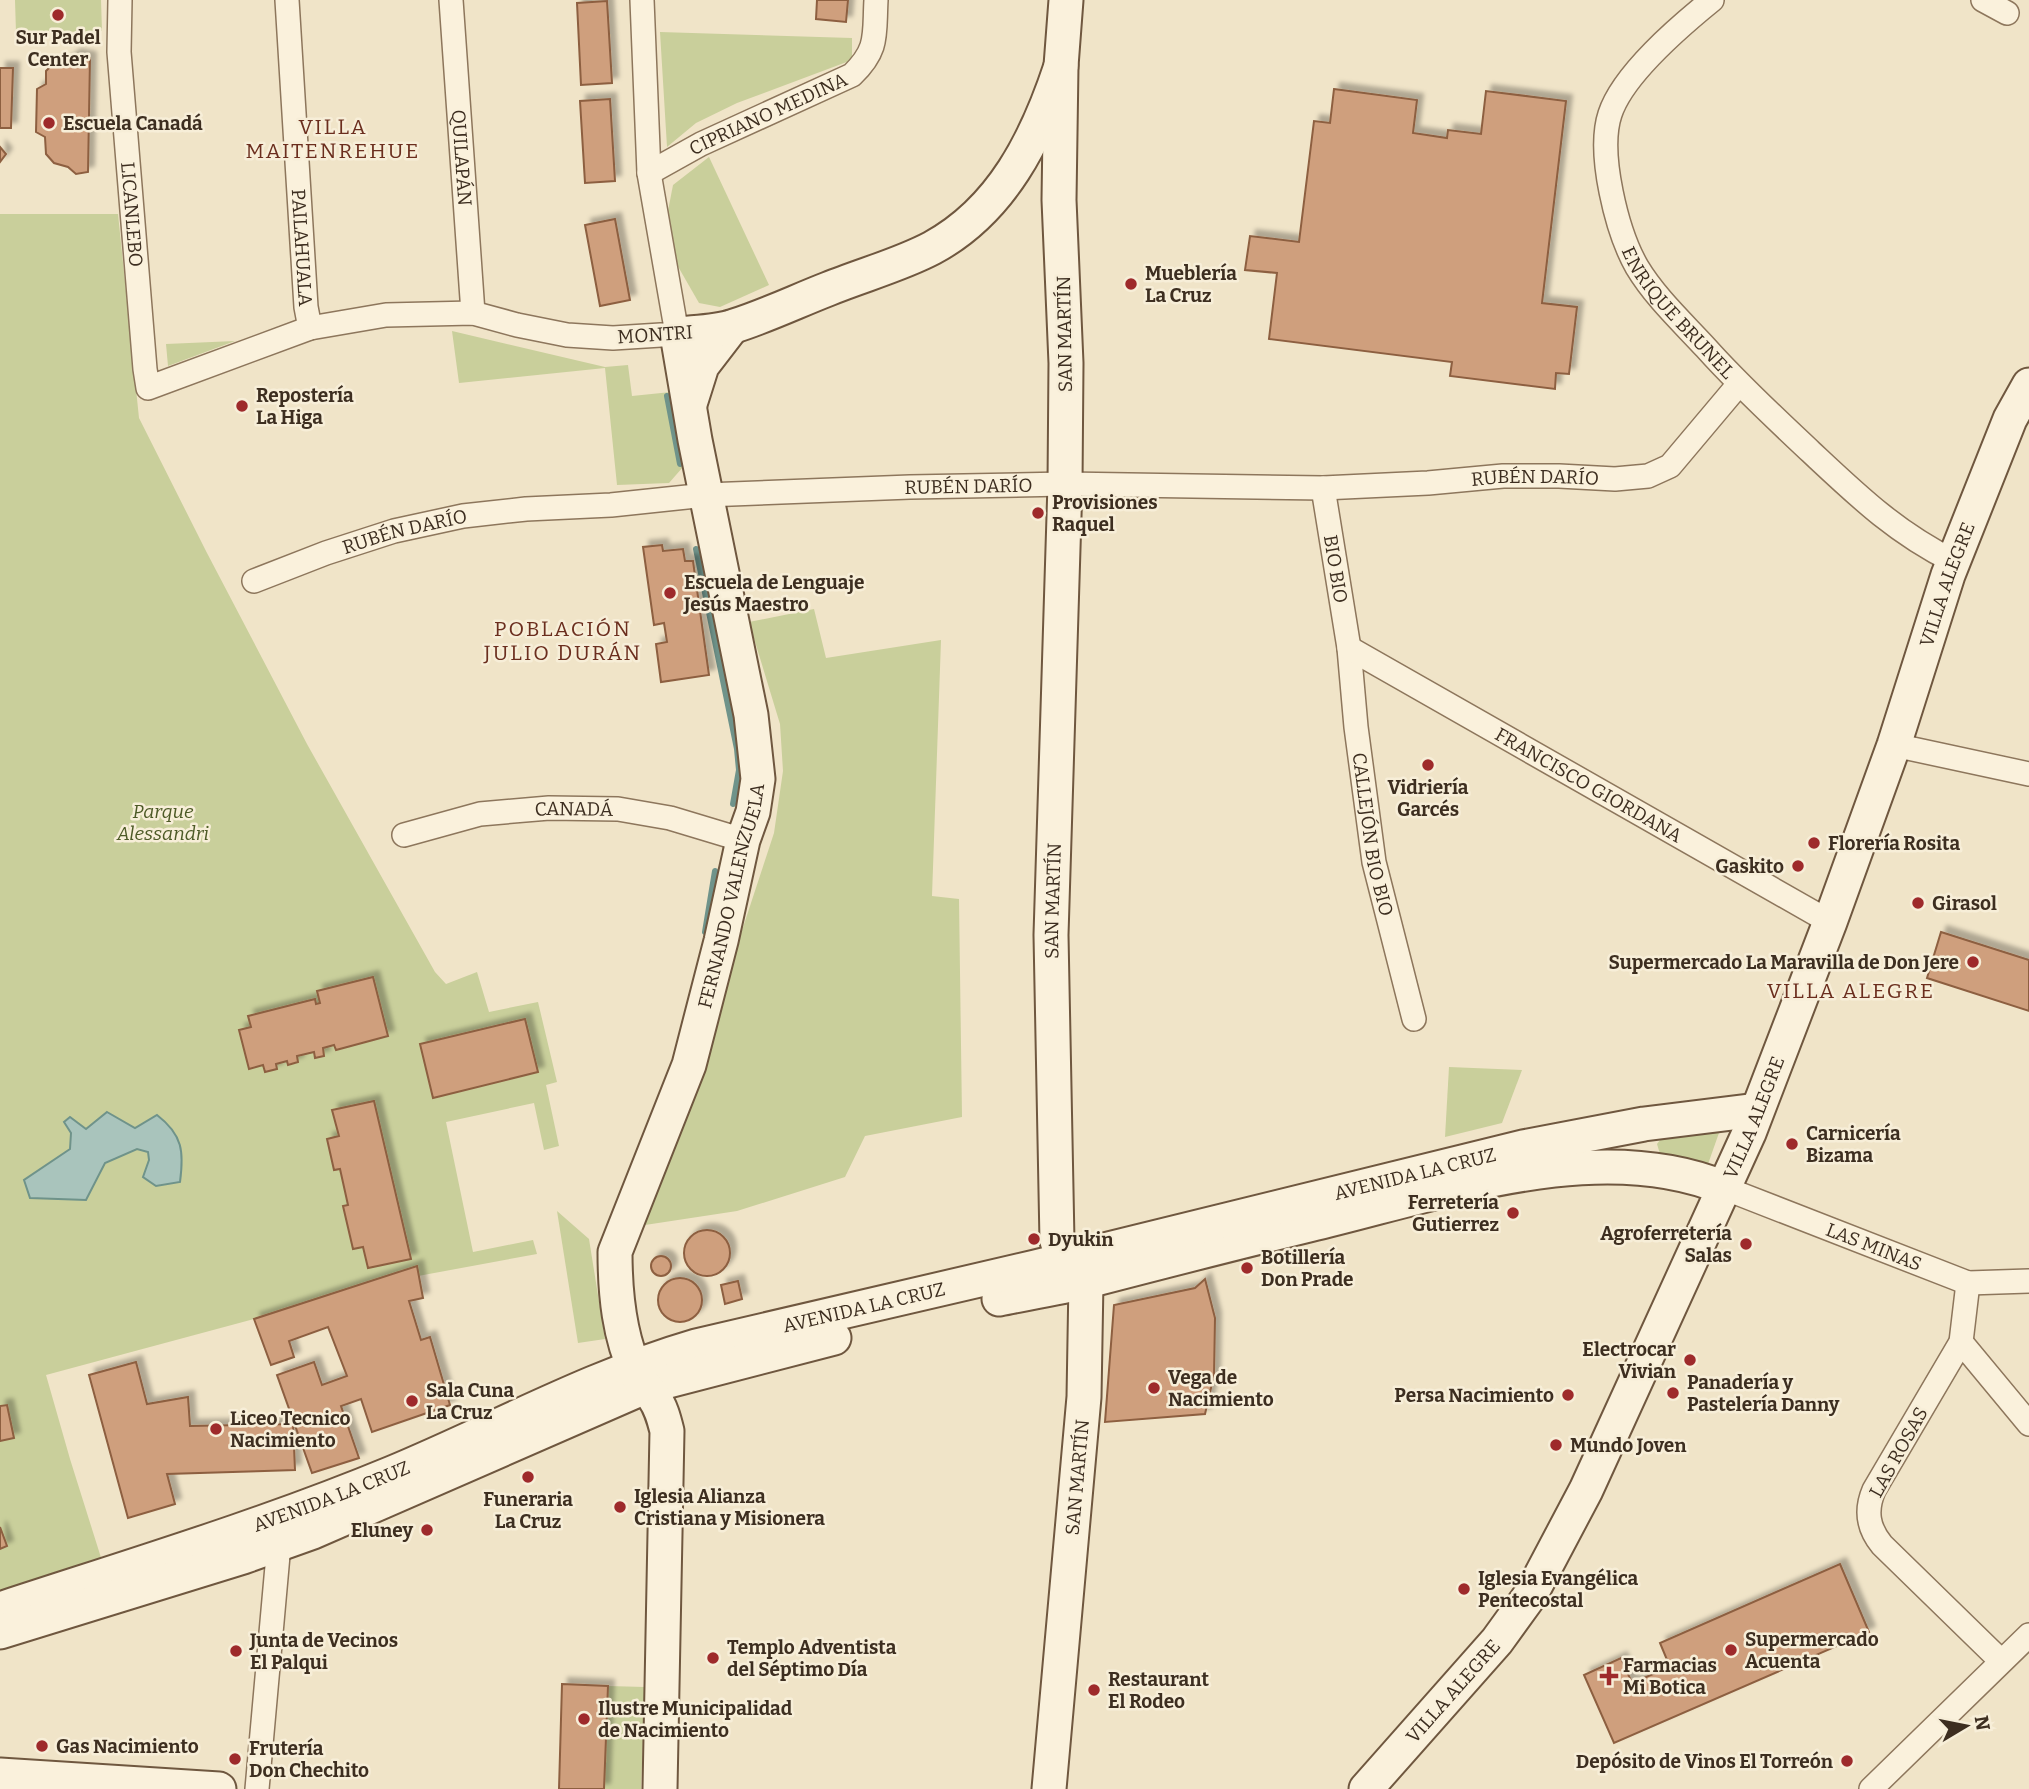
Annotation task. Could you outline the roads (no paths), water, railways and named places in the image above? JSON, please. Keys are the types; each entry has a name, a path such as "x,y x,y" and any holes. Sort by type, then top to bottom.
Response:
{"main road":[{"name":"SAN MARTÍN","path":"1049,1789 1084,1397 1075,1270 1056,1241 1051,935 1065,484 1066,363 1059,200 1061,66 1066,0"},
{"name":"MONTRI","path":"677,334 732,327 930,249 964,227 981,212 1009,178 1033,140 1061,66"},
{"path":"1009,178 1019,174 1039,176 1052,186 1059,200"},
{"name":"FERNANDO VALENZUELA","path":"690,405 702,366 732,327"},
{"name":"FERNANDO VALENZUELA","path":"660,1789 667,1432 662,1413 639,1376 625,1344 615,1276 615,1252 689,1065 721,941 743,840 753,811 758,779 757,751 677,334"},
{"name":"VILLA ALEGRE","path":"1366,1789 1497,1641 1531,1594 1586,1490 1758,1110 1894,744 1953,561 2010,419 2029,385"},
{"name":"AVENIDA LA CRUZ","path":"0,1609 275,1532 313,1532 469,1465 639,1376 819,1342 1523,1147 1644,1124 1758,1110"},
{"path":"1644,1124 1644,1168"},
{"name":"AVENIDA LA CRUZ","path":"1075,1270 1533,1172 1585,1167 1644,1168 1682,1173 1724,1188"},
{"name":"AVENIDA LA CRUZ","path":"0,1632 275,1532"},
{"path":"0,1775 219,1789"}],"street":[{"name":"LICANLEBO","path":"120,0 119,52 148,388"},
{"name":"PAILAHUALA","path":"287,0 304,280 310,328"},
{"name":"QUILAPÁN","path":"451,0 472,313"},
{"name":"FERNANDO VALENZUELA","path":"642,0 649,173 677,334"},
{"name":"CIPRIANO MEDINA","path":"649,173 701,144 852,75 867,60 873,42 877,0"},
{"path":"1983,0 2007,13"},
{"name":"ENRIQUE BRUNEL","path":"1705,3 1654,53 1621,92 1610,114 1605,138 1619,226 1637,266 1662,301 1739,384 1868,506 1914,541 1953,561"},
{"name":"MONTRI","path":"148,388 310,328 386,315 472,313 567,335 613,338 677,334"},
{"name":"RUBÉN DARÍO","path":"254,582 348,545 394,531 464,516 706,495 1065,484 1324,488 1428,484 1503,476 1559,475 1615,479 1648,475 1670,466 1739,384"},
{"name":"BIO BIO","path":"1324,488 1349,648"},
{"name":"FRANCISCO GIORDANA","path":"1349,648 1830,922"},
{"name":"CALLEJÓN BIO BIO","path":"1349,648 1356,727 1374,862 1414,1019"},
{"path":"1894,744 2029,774"},
{"name":"CANADÁ","path":"404,835 480,814 549,807 618,809 670,818 743,840"},
{"name":"LAS MINAS","path":"1724,1188 1968,1283 2029,1282"},
{"name":"LAS ROSAS","path":"1968,1283 1961,1342 1874,1490 1870,1499 1869,1519 1875,1538 2001,1661"},
{"path":"1961,1342 2029,1424"},
{"path":"257,1789 275,1532"},
{"path":"1871,1789 2029,1635"}],"water":[{"path":"107,1112 135,1128 157,1115 166,1122 180,1145 180,1182 156,1186 143,1177 149,1160 148,1152 137,1149 105,1163 86,1200 30,1198 24,1180 70,1149 71,1133 64,1122 70,1117 86,1129"}],"waterway":[{"path":"667,396 680,464"},
{"path":"696,549 737,749 739,770 733,804"},
{"path":"705,932 715,871"}],"place":[{"name":"Sur Padel Center","path":"58,15"},
{"name":"Escuela Canadá","path":"49,123"},
{"name":"Mueblería La Cruz","path":"1131,284"},
{"name":"Repostería La Higa","path":"242,406"},
{"name":"Provisiones Raquel","path":"1038,513"},
{"name":"Escuela de Lenguaje Jesús Maestro","path":"670,593"},
{"name":"Vidriería Garcés","path":"1428,765"},
{"name":"Florería Rosita","path":"1814,843"},
{"name":"Gaskito","path":"1798,866"},
{"name":"Girasol","path":"1918,903"},
{"name":"Supermercado La Maravilla de Don Jere","path":"1973,962"},
{"name":"Carnicería Bizama","path":"1792,1144"},
{"name":"Ferretería Gutierrez","path":"1513,1213"},
{"name":"Dyukin","path":"1034,1239"},
{"name":"Agroferretería Salas","path":"1746,1244"},
{"name":"Botillería Don Prade","path":"1247,1268"},
{"name":"Electrocar Vivian","path":"1690,1360"},
{"name":"Vega de Nacimiento","path":"1154,1388"},
{"name":"Panadería y Pastelería Danny","path":"1673,1393"},
{"name":"Persa Nacimiento","path":"1568,1395"},
{"name":"Sala Cuna La Cruz","path":"412,1401"},
{"name":"Liceo Tecnico Nacimiento","path":"216,1429"},
{"name":"Mundo Joven","path":"1556,1445"},
{"name":"Funeraria La Cruz","path":"528,1477"},
{"name":"Iglesia Alianza Cristiana y Misionera","path":"620,1507"},
{"name":"Eluney","path":"427,1530"},
{"name":"Iglesia Evangélica Pentecostal","path":"1464,1589"},
{"name":"Supermercado Acuenta","path":"1731,1650"},
{"name":"Junta de Vecinos El Palqui","path":"236,1651"},
{"name":"Templo Adventista del Séptimo Día","path":"713,1658"},
{"name":"Farmacias Mi Botica","path":"1609,1676"},
{"name":"Restaurant El Rodeo","path":"1094,1690"},
{"name":"Ilustre Municipalidad de Nacimiento","path":"584,1719"},
{"name":"Gas Nacimiento","path":"42,1746"},
{"name":"Frutería Don Chechito","path":"235,1759"},
{"name":"Depósito de Vinos El Torreón","path":"1847,1761"}],"district":[{"name":"VILLA MAITENREHUE","path":"333,139"},
{"name":"POBLACIÓN JULIO DURÁN","path":"563,641"},
{"name":"VILLA ALEGRE","path":"1851,991"}],"park label":[{"name":"Parque Alessandri","path":"163,822"}]}
